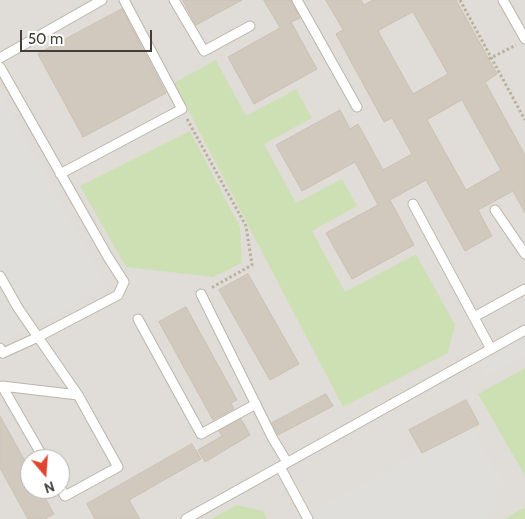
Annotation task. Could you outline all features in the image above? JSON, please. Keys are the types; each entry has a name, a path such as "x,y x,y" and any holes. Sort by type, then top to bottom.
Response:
{"lane":[{"path":"0,58 102,0"},
{"path":"60,174 182,109 124,0"},
{"path":"174,0 204,51 250,26"},
{"path":"297,0 357,107"},
{"path":"503,0 521,42"},
{"path":"0,67 108,258 124,282 118,295 3,353 0,348"},
{"path":"413,204 491,349"},
{"path":"495,210 525,254"},
{"path":"0,276 18,308 78,395 118,467 70,494"},
{"path":"474,317 525,289"},
{"path":"201,294 273,439 308,519"},
{"path":"138,319 201,434 256,404"},
{"path":"186,519 525,330"},
{"path":"38,449 2,386 78,395"}],"path":[{"path":"460,0 525,120"},
{"path":"490,58 521,42"},
{"path":"182,109 246,226 252,265 201,294"}],"shaded area":[{"path":"0,0 525,0 525,519 0,519"},
{"path":"0,93 106,286 0,344"},
{"path":"525,339 525,355 487,376 481,364"},
{"path":"471,425 504,486 496,491 497,511 483,519 319,519 314,510"}],"green space":[{"path":"216,60 246,116 296,89 312,118 264,144 296,203 342,179 357,206 312,231 345,292 416,254 455,325 448,353 343,407 174,83"},
{"path":"190,131 240,227 242,263 213,277 126,267 80,186"},
{"path":"525,368 525,476 478,394"},
{"path":"237,505 263,511 267,519 211,519"},
{"path":"525,507 525,519 504,519"}],"building":[{"path":"183,0 242,0 196,25"},
{"path":"264,0 291,0 300,18 291,22 317,69 254,104 228,57 280,28"},
{"path":"326,0 361,0 364,5 373,0 456,0 497,74 485,82 525,155 525,213 513,191 478,210 492,236 465,251 426,180 390,200 414,245 352,279 326,233 378,205 355,162 302,191 276,145 340,110 350,129 358,124 383,170 412,154 392,118 384,122 336,34 343,30","holes":["413,12 448,74 413,94 378,31","462,100 501,170 466,190 427,120"]},
{"path":"122,9 166,93 83,137 38,54"},
{"path":"248,274 299,364 270,380 219,290"},
{"path":"186,307 237,400 231,403 234,409 213,420 159,322"},
{"path":"326,394 333,406 278,435 272,423"},
{"path":"466,400 479,424 422,453 409,430"},
{"path":"0,416 20,452 20,499 46,499 54,514 45,519 28,519 0,468"},
{"path":"241,419 250,435 205,462 198,450 222,436 219,431"},
{"path":"192,444 201,459 129,500 140,519 95,519 87,504"}]}
